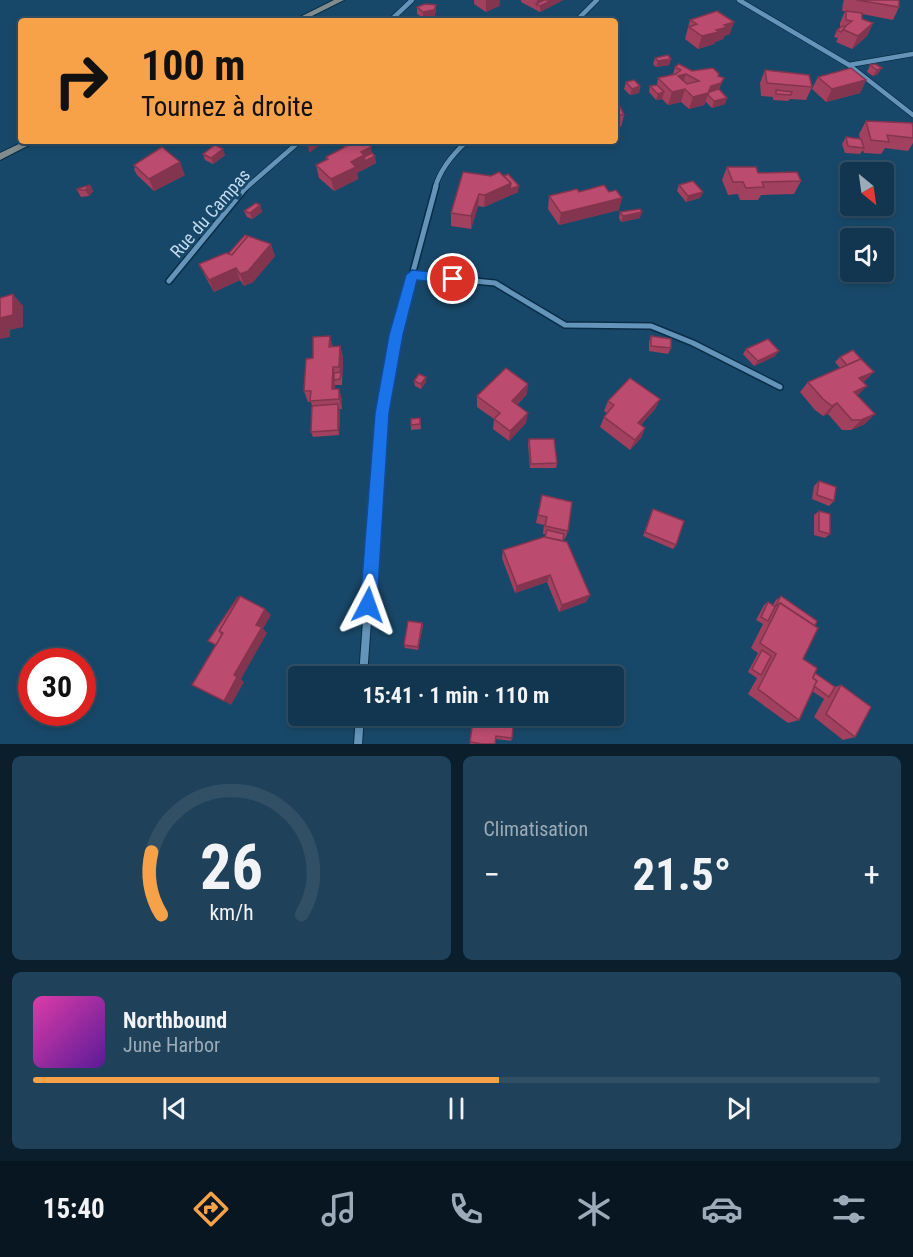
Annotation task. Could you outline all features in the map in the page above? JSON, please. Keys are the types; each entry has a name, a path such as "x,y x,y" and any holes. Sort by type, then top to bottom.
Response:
{"main road":[{"path":"302,18 340,0"},
{"path":"0,157 26,144"}],"street":[{"path":"393,18 412,0"},
{"path":"579,18 597,0"},
{"path":"739,0 849,65 913,115"},
{"path":"849,65 913,54"},
{"name":"Rue du Campas","path":"169,281 221,215 254,180 296,144"},
{"path":"364,666 382,413 396,335 438,178 455,152 464,144"},
{"path":"412,275 495,283 565,325 651,326 693,343 780,387"},
{"path":"358,744 359,726"}],"building":[{"path":"544,0 552,0 540,6 536,4"},
{"path":"857,0 899,0 899,7"},
{"path":"425,4 436,5 434,10 423,12 417,7"},
{"path":"717,11 734,22 716,30 719,32 702,36 689,27 697,24 690,20"},
{"path":"846,11 862,13 862,19 873,23 858,36 842,29 852,21 846,20"},
{"path":"668,55 671,59 658,61 655,58"},
{"path":"679,64 692,71 713,68 719,74 718,76 724,78 721,83 711,86 708,93 693,97 685,89 672,92 658,78 676,74 681,70 675,67","holes":["686,74 699,81 687,84 678,76"]},
{"path":"875,64 882,68 877,70 870,65"},
{"path":"851,68 866,80 832,89 818,77"},
{"path":"765,70 809,75 812,87 767,83"},
{"path":"634,80 640,86 632,89 626,82"},
{"path":"657,85 664,92 658,94 650,86"},
{"path":"719,89 727,98 714,101 708,95 709,92"},
{"path":"776,90 792,92 791,95 776,94"},
{"path":"618,102 624,115 618,115"},
{"path":"866,121 912,123 913,138 887,135 889,142 871,140"},
{"path":"846,137 861,139 864,148 848,146"},
{"path":"351,144 368,144 371,147 361,152 364,155 351,162 356,167 331,179 316,165 328,159 326,157"},
{"path":"215,145 223,149 211,158 203,154"},
{"path":"162,147 180,162 149,179 134,165"},
{"path":"372,153 375,156 365,161 364,157"},
{"path":"727,167 756,167 758,173 797,172 801,181 762,182 764,187 746,188 743,182 733,182"},
{"path":"463,172 491,176 499,172 511,183 485,195 479,194 471,216 451,213"},
{"path":"508,174 519,186 510,189 511,183 504,176"},
{"path":"693,181 703,192 688,196 679,185"},
{"path":"90,185 85,190 77,190 77,189"},
{"path":"604,185 609,192 616,190 622,198 561,213 549,196 577,189 579,192"},
{"path":"256,203 260,205 250,213 244,211"},
{"path":"640,209 642,212 623,216 620,212"},
{"path":"245,235 248,236 232,255 228,254"},
{"path":"248,236 271,244 248,271 240,274 236,268 209,280 199,264 226,253 232,255"},
{"path":"13,294 13,315 0,318 0,298"},
{"path":"330,336 329,347 340,346 339,367 333,367 332,389 339,389 339,399 310,401 311,391 304,391 306,359 313,358 313,337"},
{"path":"651,336 671,339 671,348 651,346"},
{"path":"768,339 779,351 758,361 746,349"},
{"path":"853,350 861,359 847,365 840,357"},
{"path":"861,359 874,372 859,378 867,386 854,392 875,414 861,420 852,420 837,403 832,406 823,399 808,382"},
{"path":"506,368 528,384 512,401 528,413 510,431 494,419 500,413 477,396"},
{"path":"341,372 340,379 334,380 334,373"},
{"path":"419,374 426,377 421,384 414,381"},
{"path":"630,378 660,399 638,423 645,428 635,440 604,417 614,405 608,401"},
{"path":"338,404 338,430 311,432 312,406"},
{"path":"420,418 420,424 411,425 411,419"},
{"path":"529,439 554,439 557,463 531,464"},
{"path":"819,481 836,487 834,501 817,495"},
{"path":"542,495 572,502 568,531 545,526 547,517 538,515"},
{"path":"653,509 684,521 676,545 645,532"},
{"path":"819,511 830,514 830,534 819,531"},
{"path":"547,530 564,534 563,541 545,537"},
{"path":"544,537 567,542 590,595 562,605 550,575 517,586 503,550"},
{"path":"240,596 265,609 256,625 262,627 234,675 237,677 224,701 192,685 223,633 219,631"},
{"path":"781,596 817,621 815,626 780,603 775,607"},
{"path":"238,597 219,631 222,634 216,645 208,641"},
{"path":"768,602 775,607 768,621 761,617"},
{"path":"780,603 818,628 803,659 817,668 813,678 817,681 799,720 758,689 776,654 760,643"},
{"path":"408,621 422,623 418,647 404,645"},
{"path":"762,650 771,656 761,675 752,669"},
{"path":"815,673 835,687 829,697 814,686 817,681 813,678"},
{"path":"841,685 871,707 855,737 826,714"},
{"path":"472,726 513,726 512,738 496,736 495,744 470,742"}],"route":[{"path":"368,605 382,413 396,335 412,275 453,279"}]}
